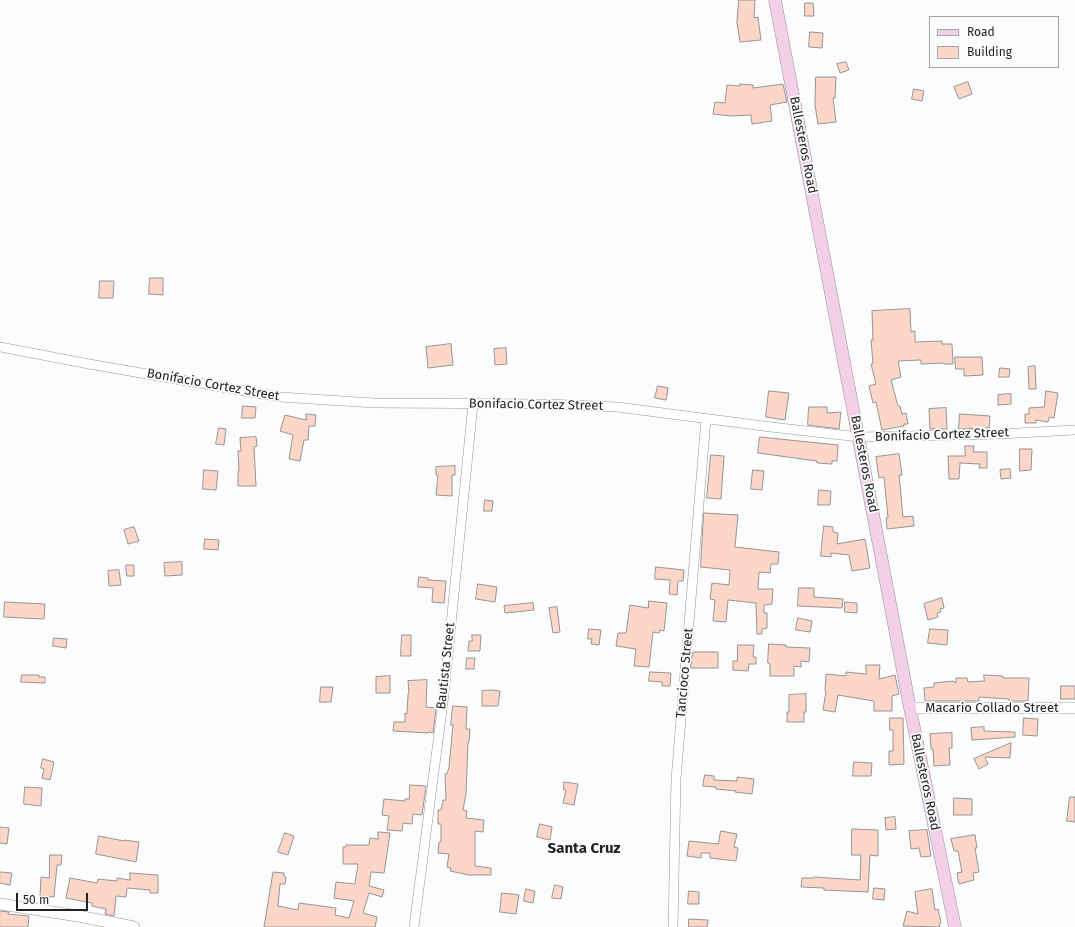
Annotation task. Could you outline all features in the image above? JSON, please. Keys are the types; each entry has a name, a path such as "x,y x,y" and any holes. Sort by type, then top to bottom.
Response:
{"main road":[{"name":"Ballesteros Road","path":"775,0 910,708 955,927"}],"street":[{"name":"Bonifacio Cortez Street","path":"0,347 96,366 280,397 374,403 617,407 859,437 999,434 1075,430"},
{"name":"Bautista Street","path":"414,927 444,694 473,404"},
{"name":"Tancioco Street","path":"673,927 676,780 706,419"},
{"name":"Macario Collado Street","path":"910,708 1075,708"},
{"path":"0,904 78,916 134,927"}],"building":[{"path":"739,0 755,0 754,18 758,17 761,40 740,42 737,23"},
{"path":"805,3 813,3 814,16 805,16"},
{"path":"810,32 823,33 822,48 809,47"},
{"path":"846,62 849,70 840,73 837,64"},
{"path":"816,77 836,77 835,98 833,98 836,122 818,124 815,105"},
{"path":"968,82 972,94 959,99 954,87"},
{"path":"740,84 753,85 753,88 783,84 787,102 770,105 772,121 752,124 751,115 732,116 713,114 715,102 725,103 727,85 740,86"},
{"path":"914,89 924,91 922,101 912,99"},
{"path":"150,278 163,278 163,295 149,294"},
{"path":"100,281 114,281 113,298 99,298"},
{"path":"910,309 911,332 915,331 915,342 942,341 942,344 952,344 953,364 921,364 921,360 898,361 901,377 891,380 898,406 900,406 902,414 906,413 908,424 882,430 876,402 873,403 869,386 876,384 871,364 873,364 871,340 873,340 872,311"},
{"path":"451,344 453,365 428,368 426,347"},
{"path":"506,348 507,364 495,365 494,349"},
{"path":"955,357 982,357 983,375 964,376 964,369 956,369"},
{"path":"1035,366 1036,389 1029,389 1028,367"},
{"path":"1000,368 1010,369 1009,377 999,377"},
{"path":"658,386 668,388 666,400 655,398"},
{"path":"769,391 789,393 785,420 766,417"},
{"path":"1046,391 1058,393 1054,418 1049,417 1048,422 1036,420 1036,423 1025,423 1025,414 1029,414 1029,408 1044,407"},
{"path":"1011,394 1011,404 998,405 998,395"},
{"path":"243,406 256,407 255,418 242,418"},
{"path":"809,407 827,407 827,413 841,412 839,429 808,425"},
{"path":"946,408 947,429 930,429 929,409"},
{"path":"306,414 316,415 315,426 309,426 308,440 304,440 300,461 289,459 293,435 280,431 285,415 306,420"},
{"path":"960,414 990,416 989,428 959,429"},
{"path":"219,428 226,429 224,445 216,444"},
{"path":"256,437 257,446 254,447 256,486 238,486 238,451 241,451 240,438"},
{"path":"760,437 838,445 837,461 832,461 832,464 817,463 817,461 758,453"},
{"path":"965,446 974,446 973,452 987,452 987,468 979,468 980,464 960,463 959,479 949,479 948,456 965,456"},
{"path":"1020,449 1032,449 1031,470 1020,471"},
{"path":"899,454 902,475 899,475 903,517 913,516 914,526 887,529 886,518 888,518 884,477 879,478 876,457"},
{"path":"711,455 724,456 721,499 707,498"},
{"path":"455,466 455,475 452,475 452,496 436,495 438,475 436,475 436,467"},
{"path":"1010,469 1011,478 1001,479 1000,470"},
{"path":"204,470 218,471 216,490 203,489"},
{"path":"753,470 764,471 762,490 751,489"},
{"path":"819,490 831,491 830,505 818,505"},
{"path":"485,500 493,501 492,511 484,511"},
{"path":"704,513 738,515 735,547 779,552 778,564 771,564 770,573 759,572 758,589 773,589 772,604 764,605 764,613 767,613 767,628 762,629 762,634 757,634 756,603 728,600 726,622 713,621 715,600 710,599 712,583 729,585 730,570 701,567"},
{"path":"824,526 833,527 833,532 838,533 837,544 865,539 870,568 852,571 849,555 831,553 831,557 821,556"},
{"path":"134,527 139,541 128,544 124,530"},
{"path":"205,539 219,540 218,550 204,549"},
{"path":"182,562 182,575 165,576 164,563"},
{"path":"126,565 134,565 134,576 127,576"},
{"path":"656,567 684,570 683,581 678,581 677,595 669,594 670,580 655,579"},
{"path":"119,570 121,585 109,586 108,571"},
{"path":"419,577 428,578 428,580 446,581 444,603 432,602 433,588 418,587"},
{"path":"478,584 497,587 495,602 476,599"},
{"path":"799,588 814,588 814,597 843,599 842,608 798,606"},
{"path":"942,598 944,608 940,609 941,612 937,613 938,617 928,620 924,604"},
{"path":"649,601 667,603 664,631 660,630 659,633 653,632 649,667 634,666 636,649 616,646 618,633 626,633 630,605 648,608"},
{"path":"5,602 45,604 44,619 4,617"},
{"path":"845,602 857,603 857,613 845,612"},
{"path":"533,603 534,610 505,613 504,606"},
{"path":"557,607 560,632 553,633 549,608"},
{"path":"798,618 812,621 810,632 796,630"},
{"path":"589,629 601,630 599,645 591,644 592,639 588,639"},
{"path":"930,629 948,630 947,645 928,643"},
{"path":"402,635 411,635 411,656 401,656"},
{"path":"472,635 481,635 480,651 468,651 469,641 472,641"},
{"path":"54,638 67,639 66,648 53,646"},
{"path":"769,644 786,645 786,647 810,648 809,662 801,661 801,667 794,666 794,676 770,676 770,664 768,663"},
{"path":"738,645 754,645 753,657 756,657 756,664 749,664 748,671 733,670 733,661 737,661"},
{"path":"693,652 718,652 718,668 691,668"},
{"path":"467,658 475,658 474,669 466,669"},
{"path":"866,665 880,665 879,679 895,675 899,694 892,696 892,711 874,711 874,701 838,695 835,712 823,710 826,691 826,674 846,676 846,672 866,674"},
{"path":"650,672 671,673 670,686 662,686 662,682 649,681"},
{"path":"22,675 39,675 39,677 45,677 45,683 21,682"},
{"path":"984,675 1003,676 1003,678 1029,678 1028,701 1009,701 1009,699 979,697 979,701 925,701 924,688 934,687 934,683 953,681 956,683 956,678 967,678 968,682 984,681"},
{"path":"390,676 390,693 376,693 376,677"},
{"path":"427,680 426,707 436,708 433,733 393,731 394,722 405,722 405,713 407,714 409,694 408,681"},
{"path":"1061,686 1075,686 1075,699 1061,699"},
{"path":"321,687 333,687 331,702 320,702"},
{"path":"482,691 500,691 498,706 482,706"},
{"path":"806,694 806,712 804,712 804,722 787,722 787,712 789,712 789,695"},
{"path":"453,706 467,707 466,729 470,729 466,794 463,810 467,811 466,818 484,820 483,832 475,831 475,866 491,868 491,875 469,875 450,871 451,868 447,867 449,854 438,853 439,842 441,842 441,824 438,824 438,810 441,810 443,800 446,800 445,774 447,774 449,767 453,725 451,725"},
{"path":"890,718 903,718 904,764 889,765 889,751 893,751 893,730 890,730"},
{"path":"1024,718 1038,719 1037,736 1023,735"},
{"path":"984,727 984,731 1015,732 1015,737 972,740 971,728"},
{"path":"952,733 952,748 949,748 950,765 934,766 930,734"},
{"path":"1011,743 1010,758 985,757 988,764 979,769 974,759"},
{"path":"43,759 54,762 50,780 42,778 44,769 41,768"},
{"path":"854,762 872,763 871,776 853,776"},
{"path":"705,775 714,776 714,780 737,781 737,777 754,779 752,794 703,786"},
{"path":"564,782 578,784 574,805 563,803 566,790 564,790"},
{"path":"410,785 426,786 422,815 413,814 412,824 403,823 402,831 387,830 389,816 382,815 384,799 405,801 405,799 409,799"},
{"path":"25,787 42,788 41,806 24,804"},
{"path":"1070,797 1075,797 1075,822 1067,821"},
{"path":"954,798 972,799 972,815 954,815"},
{"path":"895,817 896,829 886,830 885,818"},
{"path":"540,824 552,827 550,840 537,837"},
{"path":"0,827 9,828 7,844 0,843"},
{"path":"852,829 878,830 878,856 870,855 868,892 824,890 824,888 801,887 802,878 814,877 860,880 861,855 852,855"},
{"path":"927,830 931,856 921,857 919,848 911,849 909,831"},
{"path":"721,831 737,834 734,847 738,848 736,861 710,858 710,853 701,853 701,858 687,856 689,841 718,844"},
{"path":"378,832 390,833 384,873 371,872 369,886 384,890 382,897 369,893 363,913 377,917 375,927 264,927 273,872 284,873 284,876 286,877 285,884 280,884 278,906 298,910 299,903 336,908 335,915 349,918 354,901 334,898 336,882 355,884 358,864 343,864 343,847 346,847 346,845 369,845 370,838 378,839"},
{"path":"285,833 294,836 288,855 278,852"},
{"path":"975,835 977,848 975,848 979,872 973,873 974,880 959,884 957,873 962,872 958,851 954,851 951,839"},
{"path":"99,836 124,841 139,842 136,862 96,854"},
{"path":"50,855 62,855 61,865 57,865 54,897 40,896 41,877 49,878"},
{"path":"0,872 12,873 10,885 0,883"},
{"path":"130,873 158,875 158,893 150,893 150,890 127,888 126,897 116,896 114,916 105,914 106,909 92,906 92,903 66,898 70,878 97,883 98,879 117,881 117,878 130,880"},
{"path":"555,885 563,887 561,899 552,898"},
{"path":"874,888 885,889 884,900 873,899"},
{"path":"526,889 535,891 533,903 524,901"},
{"path":"932,889 935,910 938,909 941,923 939,924 940,927 903,926 907,911 918,914 915,892"},
{"path":"689,891 699,892 699,904 688,904"},
{"path":"502,893 519,895 516,914 500,912"},
{"path":"0,911 9,912 8,914 29,916 28,927 0,927"},
{"path":"689,919 708,920 707,927 689,927"}],"district":[{"name":"Santa Cruz","path":"584,849"}]}
